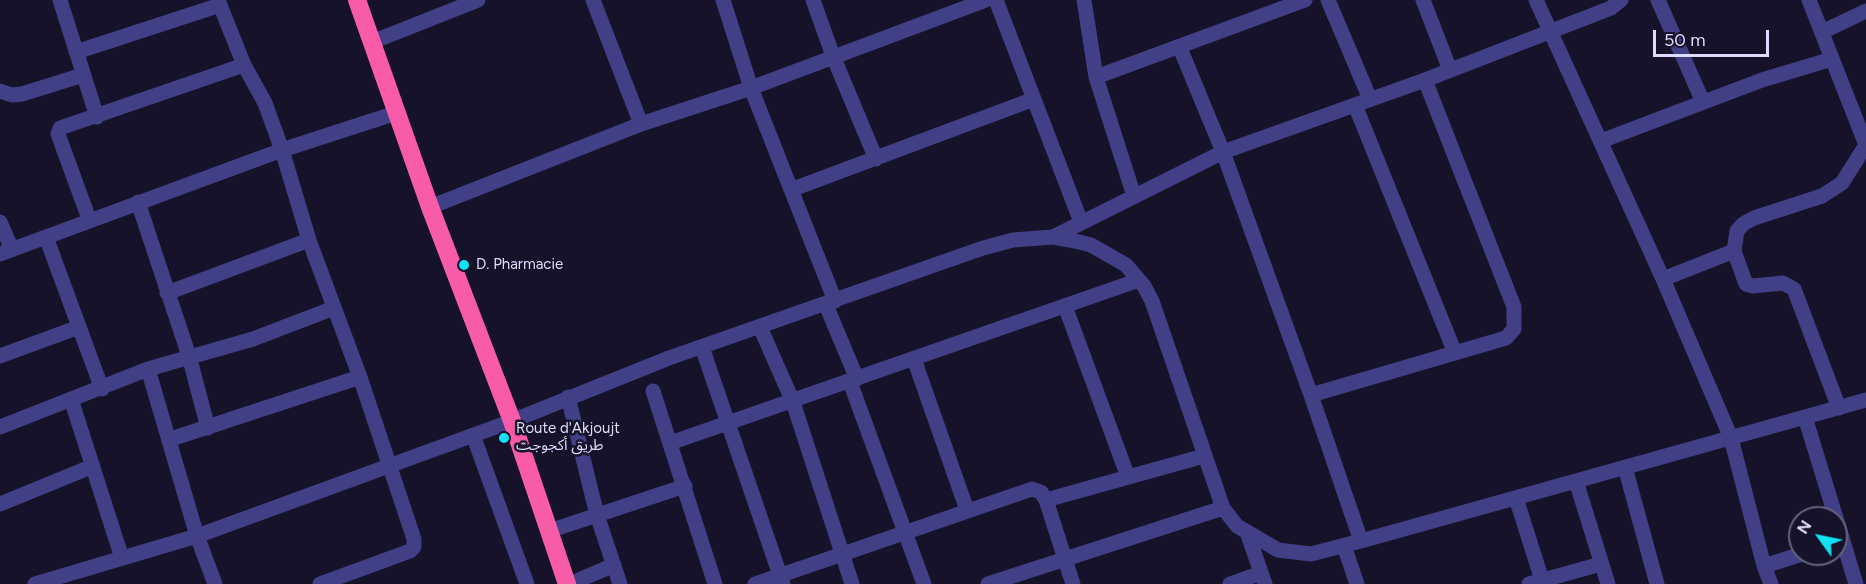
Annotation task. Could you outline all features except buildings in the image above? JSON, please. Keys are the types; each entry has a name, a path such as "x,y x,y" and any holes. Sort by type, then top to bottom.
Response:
{"highway":[{"path":"357,0 430,207 512,421 569,584"}],"street":[{"path":"60,0 97,117"},
{"path":"372,42 478,0"},
{"path":"593,0 642,124"},
{"path":"723,0 752,88 793,189 903,532 924,584"},
{"path":"813,0 833,56 876,159"},
{"path":"430,207 642,124 752,88 986,0"},
{"path":"996,0 1081,222"},
{"path":"1084,0 1096,77 1134,196"},
{"path":"1096,77 1180,48 1272,6 1305,0"},
{"path":"1328,0 1370,99"},
{"path":"1423,0 1450,70"},
{"path":"1536,0 1663,279 1731,438 1764,566 1771,584"},
{"path":"1053,237 1223,152 1425,80 1611,8 1621,0"},
{"path":"1658,0 1703,102"},
{"path":"1809,0 1866,145 1842,183 1822,196 1754,218 1743,224 1737,231 1734,251 1746,284 1753,286 1783,283 1794,290 1839,408"},
{"path":"76,52 219,3 244,65 265,103 282,150 309,240 360,376 414,539 414,547 410,551 320,584"},
{"path":"1822,32 1866,11"},
{"path":"1180,48 1223,152 1361,541"},
{"path":"1601,141 1703,102 1832,59"},
{"path":"89,219 58,134 63,127 244,65"},
{"path":"0,91 12,96 83,75"},
{"path":"1311,395 1506,338 1514,329 1515,307 1425,80"},
{"path":"793,189 1034,99"},
{"path":"1355,105 1455,353"},
{"path":"0,222 6,251 282,150 396,113"},
{"path":"138,202 189,356 208,428"},
{"path":"46,237 102,389"},
{"path":"35,584 197,536 512,421 568,397 702,347 983,248 1013,240 1053,237 1091,245 1126,265 1139,280 1152,302 1223,508 1237,526 1248,535 1278,550 1311,554 1344,546 1866,400"},
{"path":"167,293 309,240"},
{"path":"1663,279 1734,251"},
{"path":"670,443 1139,280"},
{"path":"1065,306 1128,477"},
{"path":"0,427 102,389 148,369 253,339 334,308"},
{"path":"0,356 79,327"},
{"path":"760,327 793,402 852,584"},
{"path":"702,347 782,580"},
{"path":"914,359 967,510"},
{"path":"148,369 171,439 197,536 215,584"},
{"path":"171,439 360,376"},
{"path":"653,391 715,584"},
{"path":"568,397 597,514 620,584"},
{"path":"71,399 122,558"},
{"path":"1805,417 1832,506"},
{"path":"473,435 527,584"},
{"path":"1046,500 1204,456"},
{"path":"0,504 93,466"},
{"path":"1626,467 1657,584"},
{"path":"1576,481 1608,584"},
{"path":"549,531 685,486"},
{"path":"755,584 782,580 841,554 1032,489 1041,492 1046,500 1073,584"},
{"path":"1516,498 1536,582 1601,564"},
{"path":"993,583 1223,508"},
{"path":"1230,584 1263,578 1248,535"},
{"path":"1344,546 1357,584"},
{"path":"1764,566 1788,558"},
{"path":"1848,563 1856,584"},
{"path":"569,584 614,565"}],"place":[{"name":"D. Pharmacie","path":"464,265"},
{"name":"Route d'Akjoujt طريق أكجوجت","path":"504,438"}]}
